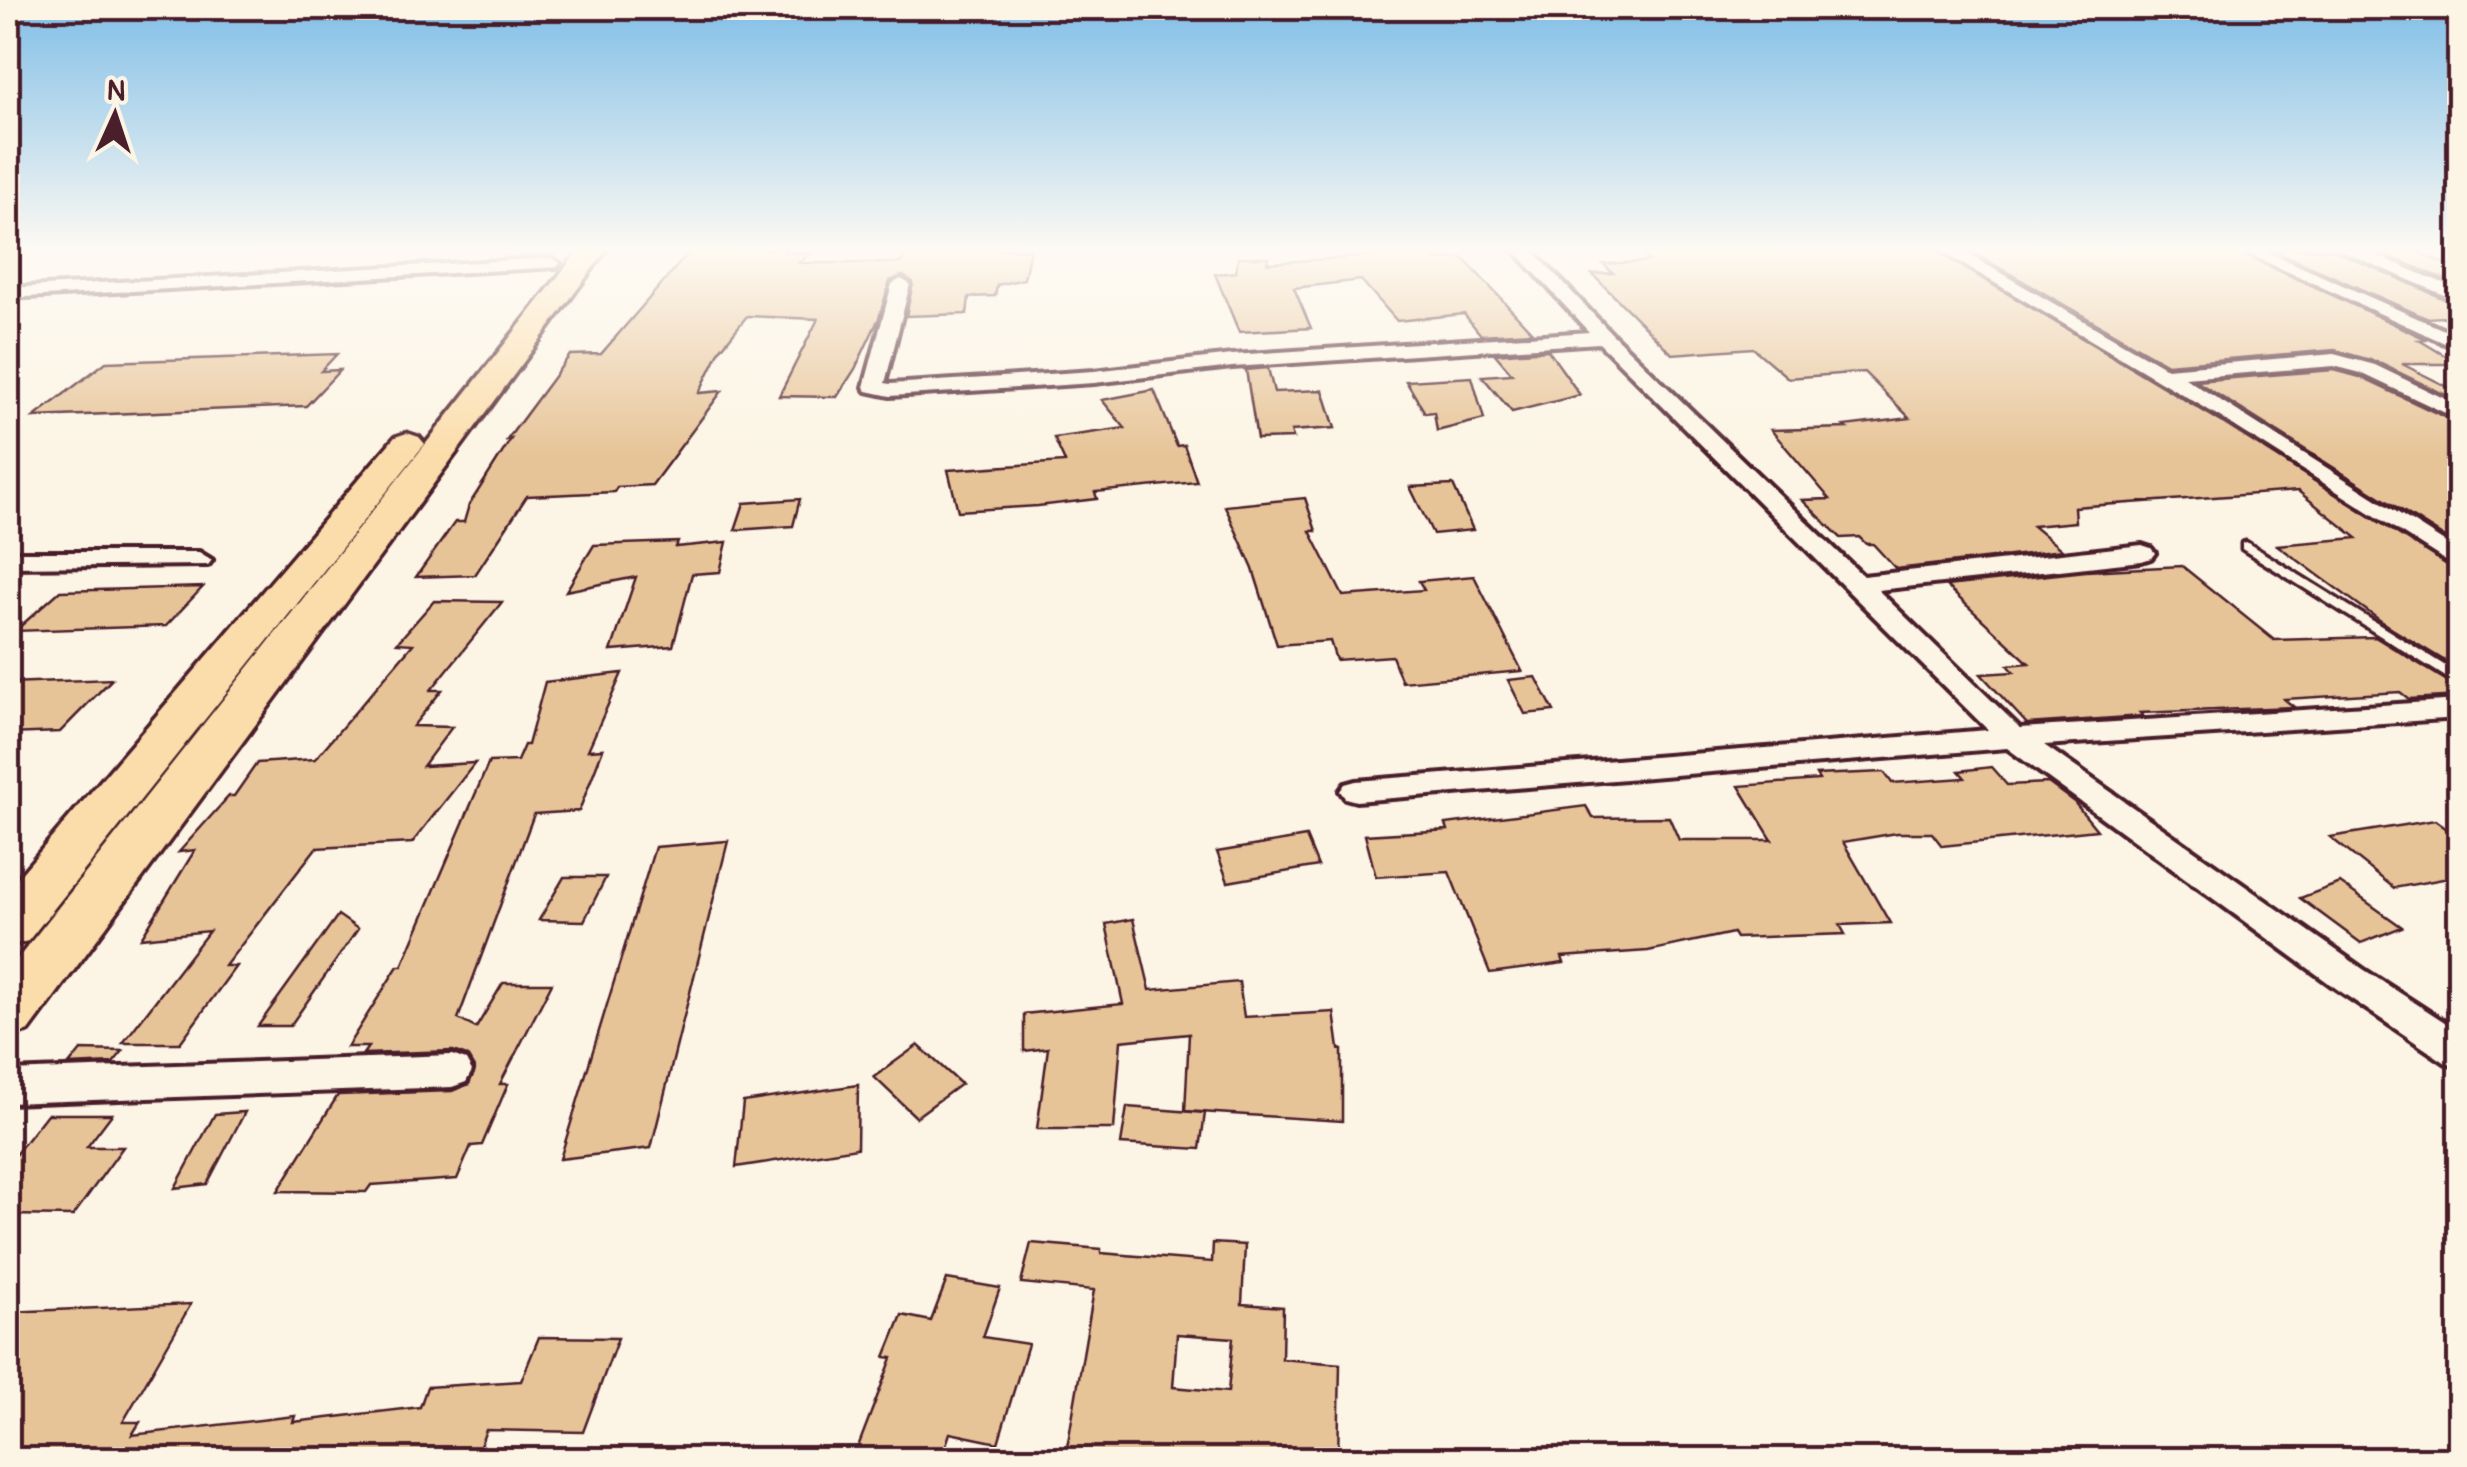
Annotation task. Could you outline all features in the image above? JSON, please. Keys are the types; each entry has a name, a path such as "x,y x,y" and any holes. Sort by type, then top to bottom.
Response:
{"main road":[{"path":"8,1014 458,404 515,317"},
{"path":"8,926 534,317"}],"street":[{"path":"892,317 874,387 890,390 1094,376 1232,361 1604,337"},
{"path":"1585,317 2013,738 2350,979 2460,1052"},
{"path":"2064,317 2225,410 2460,563"},
{"path":"2400,317 2460,344"},
{"path":"2162,374 2334,360 2368,368 2460,414"},
{"path":"1856,585 2142,554"},
{"path":"8,560 199,560"},
{"path":"1356,791 2013,738 2460,710"},
{"path":"8,1086 452,1071"}],"lane":[{"path":"2246,546 2460,682"}],"building":[{"path":"633,317 746,317 720,350 699,393 722,391 652,485 617,487 614,492 527,496 475,575 416,577 455,522 464,522 469,505 511,439 507,440 570,355 601,354"},
{"path":"782,317 879,317 837,397 779,396 818,319"},
{"path":"1233,317 1307,317 1311,328 1239,332"},
{"path":"1394,317 1431,317 1397,321"},
{"path":"1467,317 1518,317 1532,332 1481,335"},
{"path":"1635,317 2048,317 2460,573 2460,670 2389,627 2277,545 2357,538 2298,491 2074,507 2075,522 2033,526 2062,550 1896,569 1873,544 1866,544 1859,537 1841,538 1802,500 1830,499 1771,430 1847,428 1844,426 1910,418 1864,372 1788,378 1753,348 1672,354"},
{"path":"2086,317 2380,317 2428,340 2419,340 2459,364 2402,364 2460,393 2460,402 2377,362 2335,350 2167,364"},
{"path":"1548,350 1580,395 1512,412 1482,376 1512,374 1495,354"},
{"path":"337,354 321,371 340,370 306,406 34,417 106,362"},
{"path":"1268,368 1274,392 1323,390 1335,428 1291,431 1293,438 1257,439 1246,370"},
{"path":"2334,370 2360,377 2460,424 2460,547 2196,381"},
{"path":"1472,377 1484,419 1437,431 1434,412 1425,413 1406,381"},
{"path":"1154,390 1177,446 1184,445 1197,482 1095,492 1097,499 958,511 948,470 1065,462 1054,438 1125,428 1102,400"},
{"path":"1453,485 1473,530 1433,534 1410,487"},
{"path":"1305,498 1316,531 1310,531 1343,596 1424,590 1419,581 1474,576 1522,671 1402,682 1392,656 1336,660 1330,641 1277,645 1253,569 1225,506"},
{"path":"800,499 793,526 735,530 744,503"},
{"path":"678,542 676,547 727,542 720,572 692,574 673,646 611,651 636,577 566,591 594,545"},
{"path":"2182,566 2274,640 2375,637 2460,689 2460,696 2409,699 2400,692 2284,699 2294,707 2140,713 2143,716 2027,724 1981,674 2014,672 2008,665 2029,663 1946,586 2086,571"},
{"path":"203,587 166,626 15,631 60,591"},
{"path":"434,601 502,602 431,690 442,690 413,726 452,727 423,766 475,763 412,843 316,848 225,966 236,966 180,1043 123,1043 209,931 141,938 195,850 179,852 229,796 234,796 257,763 315,759 413,644 397,643"},
{"path":"622,673 588,750 603,749 579,811 534,814 458,1019 476,1028 503,983 552,983 500,1084 508,1084 482,1145 471,1146 457,1179 371,1185 366,1192 278,1191 338,1095 452,1091 469,1084 475,1069 467,1056 453,1051 363,1054 368,1047 347,1047 398,966 402,966 489,762 517,761 524,745 528,745 545,682"},
{"path":"1536,677 1554,711 1525,714 1508,680"},
{"path":"112,679 60,732 8,734 8,683"},
{"path":"1991,767 2007,785 2048,783 2074,802 2097,830 1942,846 1932,833 1897,833 1843,842 1890,923 1840,925 1845,934 1736,938 1733,933 1648,951 1562,957 1564,963 1490,973 1449,872 1376,877 1365,835 1448,830 1446,824 1586,806 1593,818 1669,817 1679,840 1772,840 1739,786 1819,780 1816,775 1884,772 1892,783 1965,778 1959,771"},
{"path":"2435,820 2460,839 2460,876 2394,888 2330,837"},
{"path":"1306,837 1318,866 1228,882 1217,852"},
{"path":"728,841 651,1148 560,1159 655,847"},
{"path":"564,877 606,877 584,921 539,920"},
{"path":"2340,883 2402,927 2361,943 2300,898"},
{"path":"338,915 358,929 290,1026 258,1026"},
{"path":"1133,919 1150,990 1239,982 1244,1017 1334,1012 1342,1050 1342,1121 1185,1111 1189,1034 1121,1041 1114,1129 1037,1129 1048,1048 1024,1051 1024,1014 1123,1004 1106,924"},
{"path":"918,1045 961,1084 916,1117 874,1077"},
{"path":"81,1050 123,1051 113,1063 69,1065"},
{"path":"858,1085 857,1148 736,1167 743,1102"},
{"path":"1127,1107 1205,1113 1200,1149 1121,1144"},
{"path":"245,1112 207,1184 175,1188 215,1114"},
{"path":"47,1114 112,1114 87,1147 123,1147 73,1216 8,1215 8,1164"},
{"path":"1031,1243 1212,1262 1213,1243 1245,1245 1242,1304 1283,1307 1282,1359 1340,1364 1338,1460 1065,1460 1094,1290 1021,1283","holes":["1177,1334 1233,1338 1228,1392 1173,1387"]},
{"path":"947,1279 1000,1288 983,1337 1028,1344 998,1443 950,1433 941,1460 895,1460 856,1452 892,1358 885,1357 902,1315 931,1321"},
{"path":"191,1304 123,1422 140,1422 132,1435 295,1416 293,1422 420,1407 427,1387 521,1381 539,1337 618,1338 583,1432 486,1430 475,1460 8,1460 8,1312"}]}
